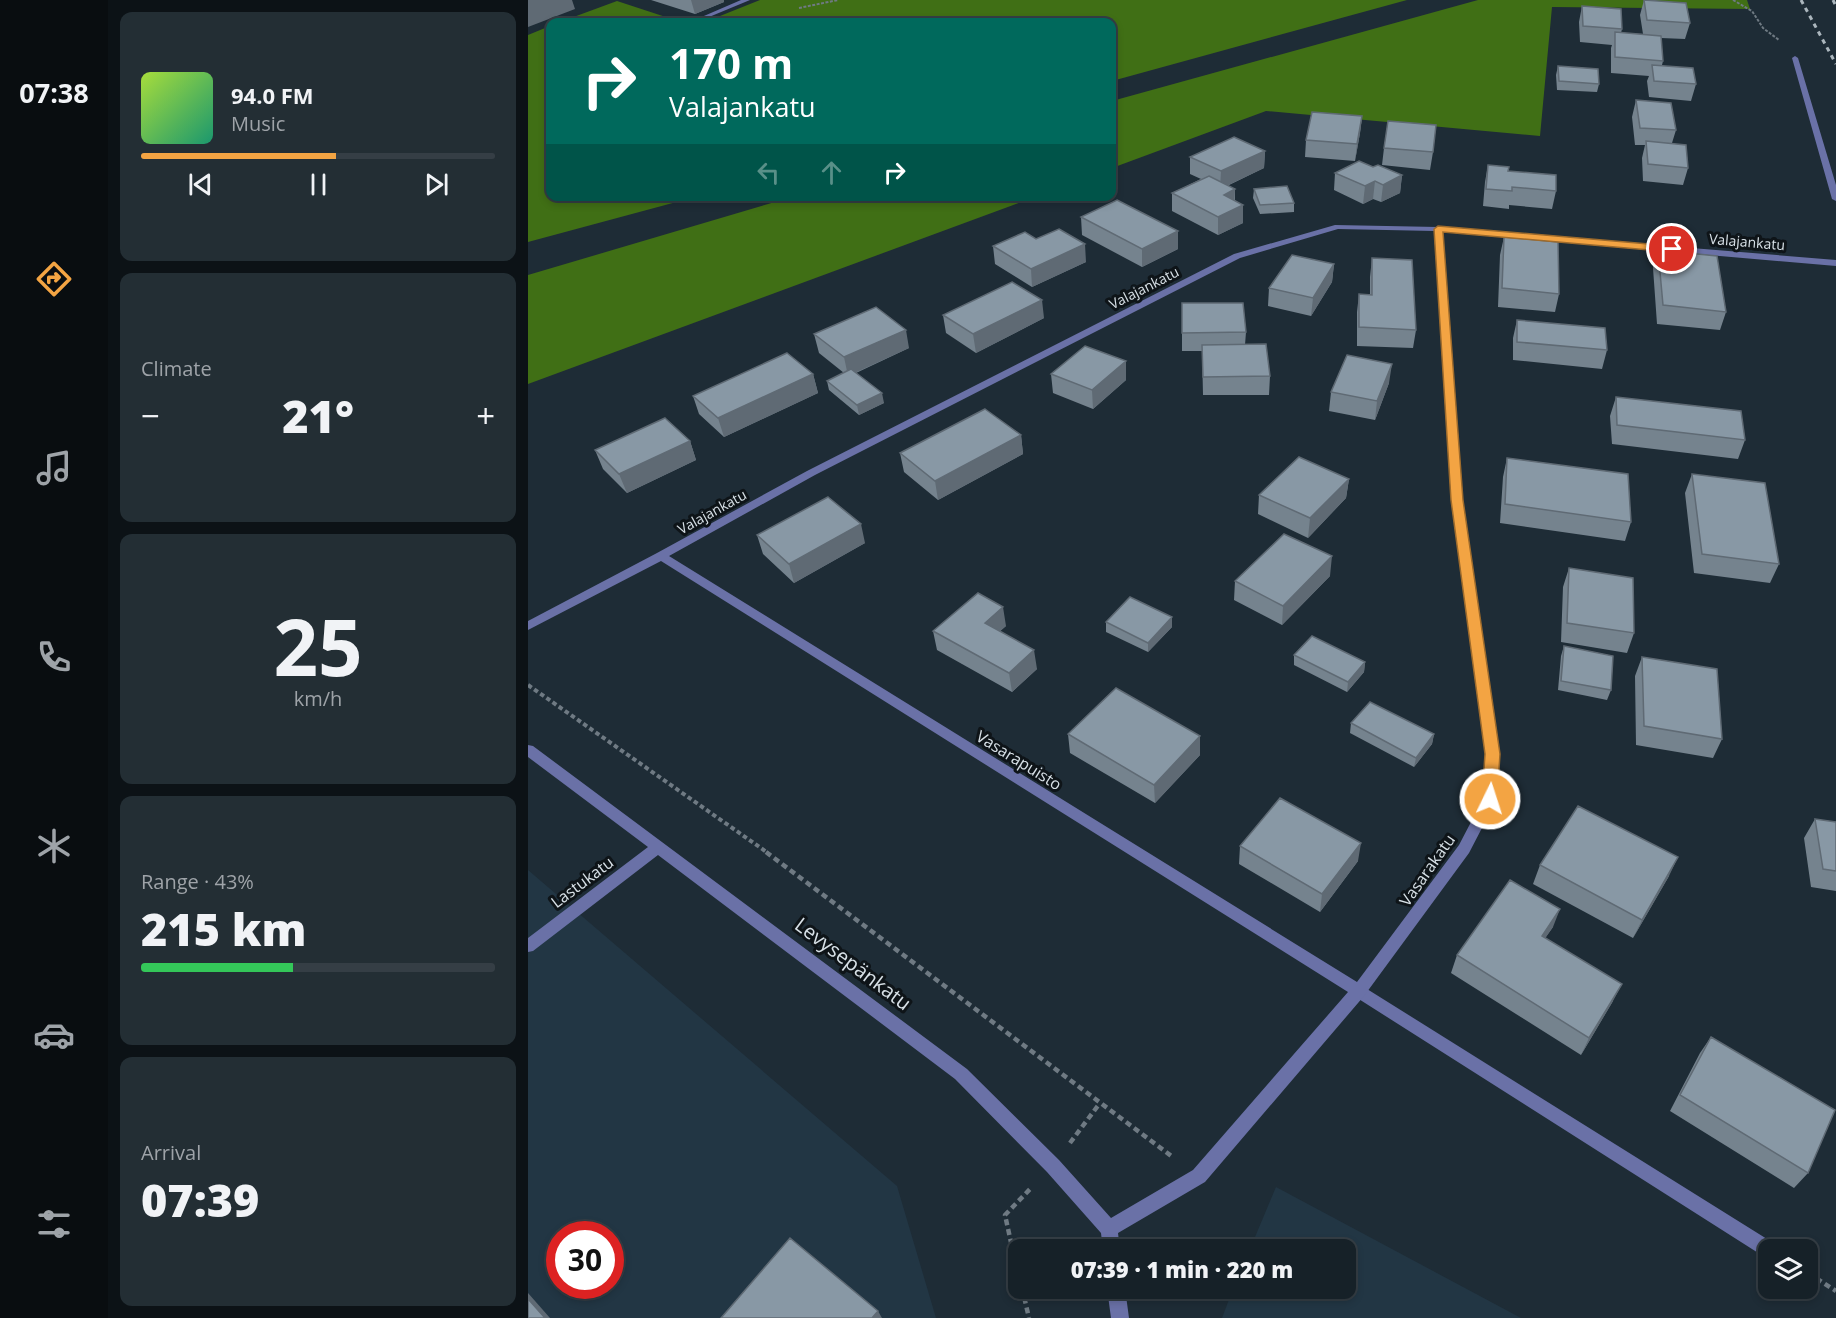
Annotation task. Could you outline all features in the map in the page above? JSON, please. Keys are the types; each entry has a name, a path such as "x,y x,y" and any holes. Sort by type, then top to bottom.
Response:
{"street":[{"path":"703,18 747,0"},
{"path":"1795,58 1836,199"},
{"name":"Valajankatu","path":"528,626 661,556 811,472 1237,256 1338,227 1438,229 1836,263"},
{"name":"Vasarakatu","path":"1109,1229 1199,1176 1359,991 1464,849 1490,799 1493,754 1457,500 1438,229"},
{"name":"Vasarapuisto","path":"661,556 1359,991 1758,1243"},
{"name":"Levysepänkatu","path":"528,750 962,1074 1053,1166 1109,1229"},
{"name":"Lastukatu","path":"528,945 658,847"},
{"path":"1109,1229 1110,1239"},
{"path":"1117,1299 1120,1318"}],"path":[{"path":"799,8 838,0"},
{"path":"1733,0 1752,11 1756,22 1764,31 1788,46 1795,58"},
{"path":"528,685 732,826 1199,1176"},
{"path":"1818,1279 1836,1291"},
{"path":"1025,1299 1029,1318"}],"shaded area":[{"path":"528,870 897,1186 936,1318 528,1318"},
{"path":"1276,1187 1521,1318 1222,1318 1229,1299 1356,1299 1356,1239 1254,1239"}],"green space":[{"path":"760,0 1407,0 1116,80 1116,18 715,18"},
{"path":"1478,0 1747,0 1750,9 1552,7 1540,136 1266,111 1116,167 1116,100"},
{"path":"617,1 669,18 571,18"},
{"path":"546,28 546,201 680,201 528,242 528,35"},
{"path":"778,201 1024,201 528,384 528,275"}],"building":[{"path":"1644,0 1686,3 1690,23 1647,20"},
{"path":"1582,6 1621,9 1622,29 1583,26"},
{"path":"1615,32 1661,36 1663,61 1615,57"},
{"path":"1652,65 1693,68 1696,84 1654,81"},
{"path":"1558,66 1598,69 1599,84 1559,81"},
{"path":"1636,100 1671,103 1676,130 1640,128"},
{"path":"1312,112 1362,116 1357,144 1306,140"},
{"path":"1388,121 1436,125 1433,152 1384,148"},
{"path":"1234,137 1265,151 1221,171 1190,157"},
{"path":"1646,141 1686,145 1688,168 1648,164"},
{"path":"1359,161 1373,167 1378,165 1402,175 1383,185 1375,181 1365,186 1335,173"},
{"path":"1488,165 1509,167 1508,171 1556,175 1556,191 1512,187 1512,191 1486,189"},
{"path":"1209,176 1235,189 1224,195 1243,205 1218,217 1172,193"},
{"path":"1287,186 1294,203 1260,205 1254,189"},
{"path":"1116,200 1178,231 1142,249 1081,217"},
{"path":"1059,229 1085,244 1031,269 993,246 1025,232 1036,239"},
{"path":"1504,237 1558,242 1559,294 1502,288"},
{"path":"1658,250 1717,256 1726,312 1663,305"},
{"path":"1292,255 1334,264 1313,298 1269,288"},
{"path":"1372,258 1412,260 1416,330 1359,327 1359,294 1372,295"},
{"path":"1012,282 1042,300 973,334 943,315"},
{"path":"1182,303 1243,303 1246,332 1182,333"},
{"path":"876,307 906,330 844,357 814,334"},
{"path":"1517,320 1605,328 1607,350 1517,342"},
{"path":"1266,344 1270,376 1203,377 1202,345"},
{"path":"1085,346 1126,361 1092,390 1051,374"},
{"path":"787,353 813,374 718,418 693,396"},
{"path":"1347,355 1392,364 1377,401 1331,392"},
{"path":"851,369 882,393 857,405 827,381"},
{"path":"1616,397 1741,411 1745,440 1617,425"},
{"path":"985,409 1021,435 935,481 900,453"},
{"path":"665,418 690,441 619,474 595,450"},
{"path":"1299,457 1349,479 1310,518 1259,495"},
{"path":"1507,458 1628,474 1631,522 1505,504"},
{"path":"1692,474 1765,483 1779,564 1702,554"},
{"path":"828,497 861,524 789,564 757,535"},
{"path":"1284,534 1332,556 1283,606 1235,581"},
{"path":"1569,568 1633,578 1634,633 1567,623"},
{"path":"978,593 1003,607 985,623 1034,650 1009,673 933,631"},
{"path":"1130,597 1172,617 1148,643 1106,622"},
{"path":"1312,636 1365,662 1348,682 1294,655"},
{"path":"1564,646 1613,656 1611,690 1561,681"},
{"path":"1642,657 1717,669 1722,739 1644,726"},
{"path":"1116,688 1200,736 1154,785 1068,734"},
{"path":"1370,702 1434,734 1416,758 1351,723"},
{"path":"1280,798 1361,843 1322,894 1240,846"},
{"path":"1578,806 1678,857 1642,920 1540,865"},
{"path":"1815,819 1836,822 1836,871 1823,869"},
{"path":"1510,880 1560,909 1542,936 1622,984 1589,1038 1457,955"},
{"path":"1711,1037 1835,1110 1808,1173 1680,1095"},
{"path":"790,1238 878,1311 872,1318 721,1318"},
{"path":"528,1299 545,1318 528,1318"}],"railway":[{"path":"1801,0 1836,64"},
{"path":"1833,0 1836,6"}],"route":[{"path":"1490,799 1493,754 1457,500 1438,229 1672,249"}]}
